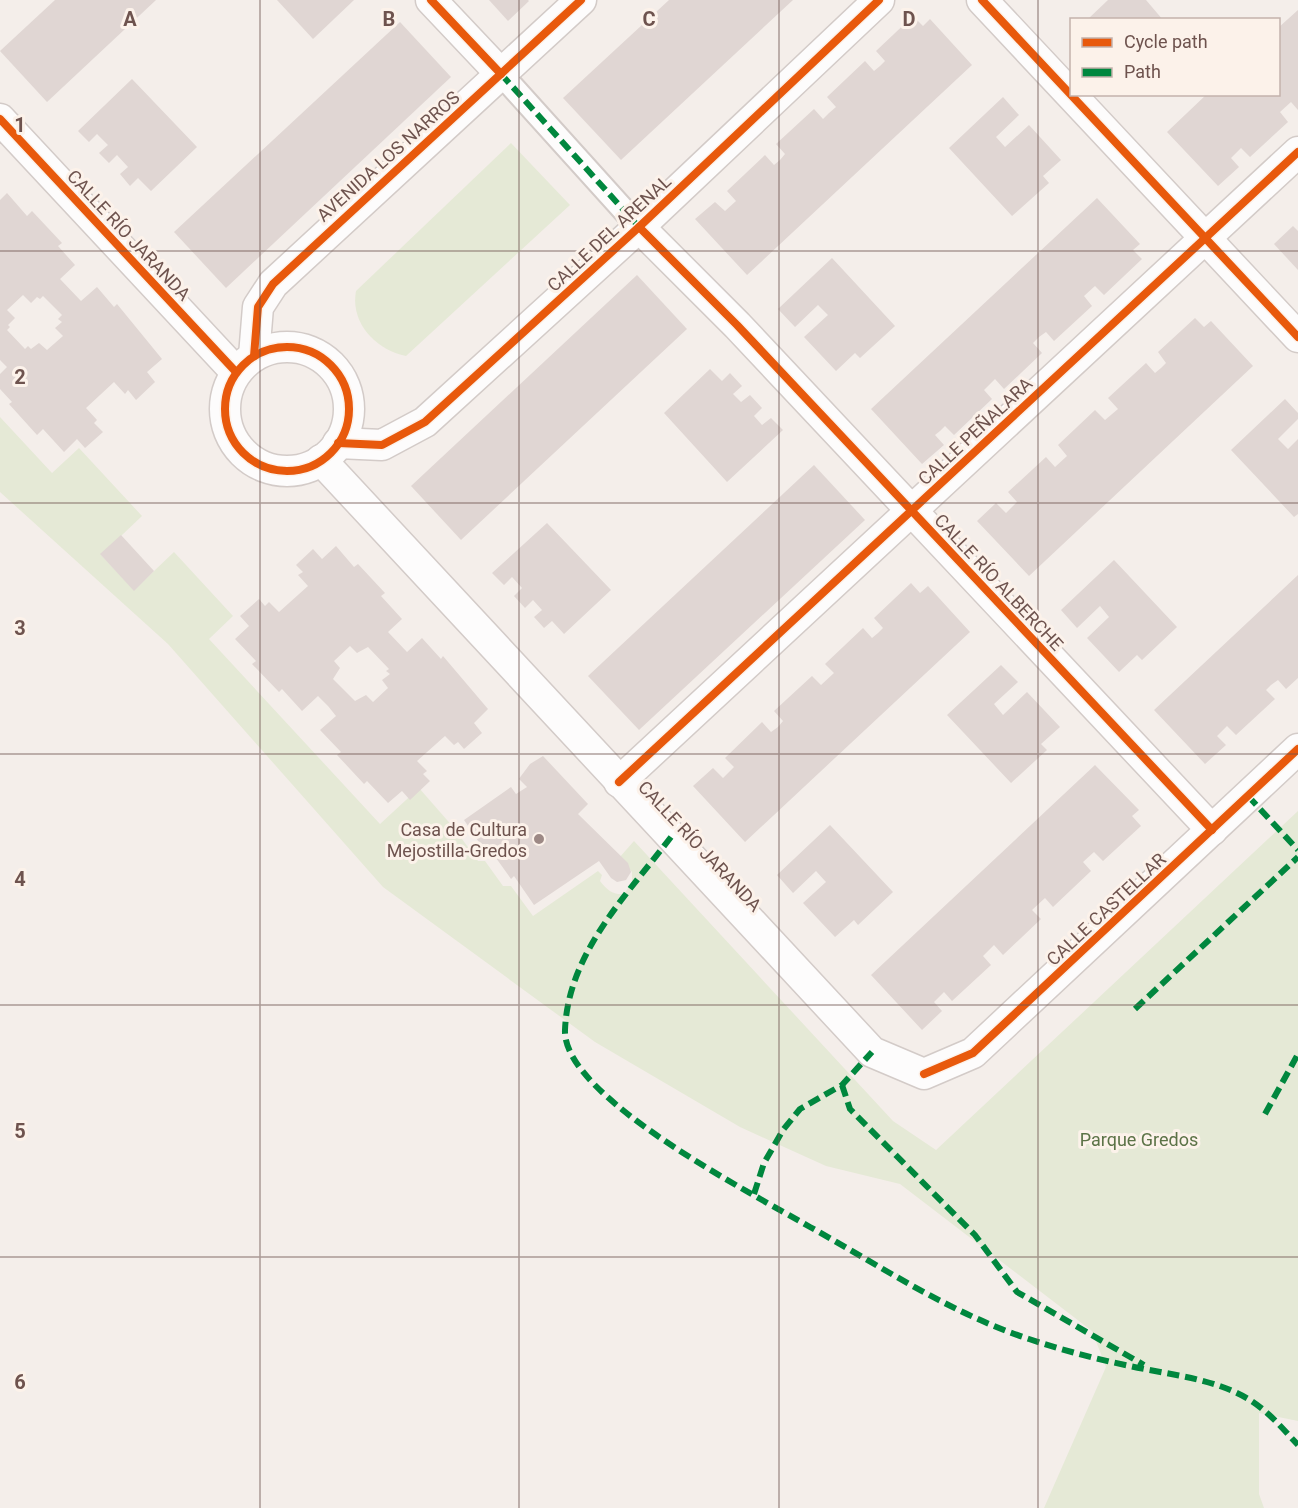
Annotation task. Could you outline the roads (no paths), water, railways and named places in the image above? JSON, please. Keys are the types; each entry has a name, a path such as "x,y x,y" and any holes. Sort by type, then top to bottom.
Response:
{"street":[{"name":"CALLE RÍO ALBERCHE","path":"431,0 639,227 737,325 1212,830"},
{"name":"AVENIDA LOS NARROS","path":"245,364 258,307 273,284 580,0"},
{"name":"CALLE DEL ARENAL","path":"330,452 382,445 425,423 639,227 879,0"},
{"path":"982,0 1070,94"},
{"path":"1072,96 1298,337"},
{"name":"CALLE RÍO JARANDA","path":"0,119 245,364"},
{"name":"CALLE PEÑALARA","path":"619,782 1298,152"},
{"path":"289,346 312,352 331,366 344,386 349,409 348,421 330,452 302,469 280,471 259,465 242,452 230,434 225,413 227,391 245,364 265,350 289,346"},
{"name":"CALLE RÍO JARANDA","path":"330,452 619,782 872,1052 924,1074"},
{"name":"CALLE CASTELLAR","path":"924,1074 973,1053 1298,749"}],"place":[{"name":"Casa de Cultura Mejostilla-Gredos","path":"539,839"}],"park label":[{"name":"Parque Gredos","path":"1139,1139"}]}
